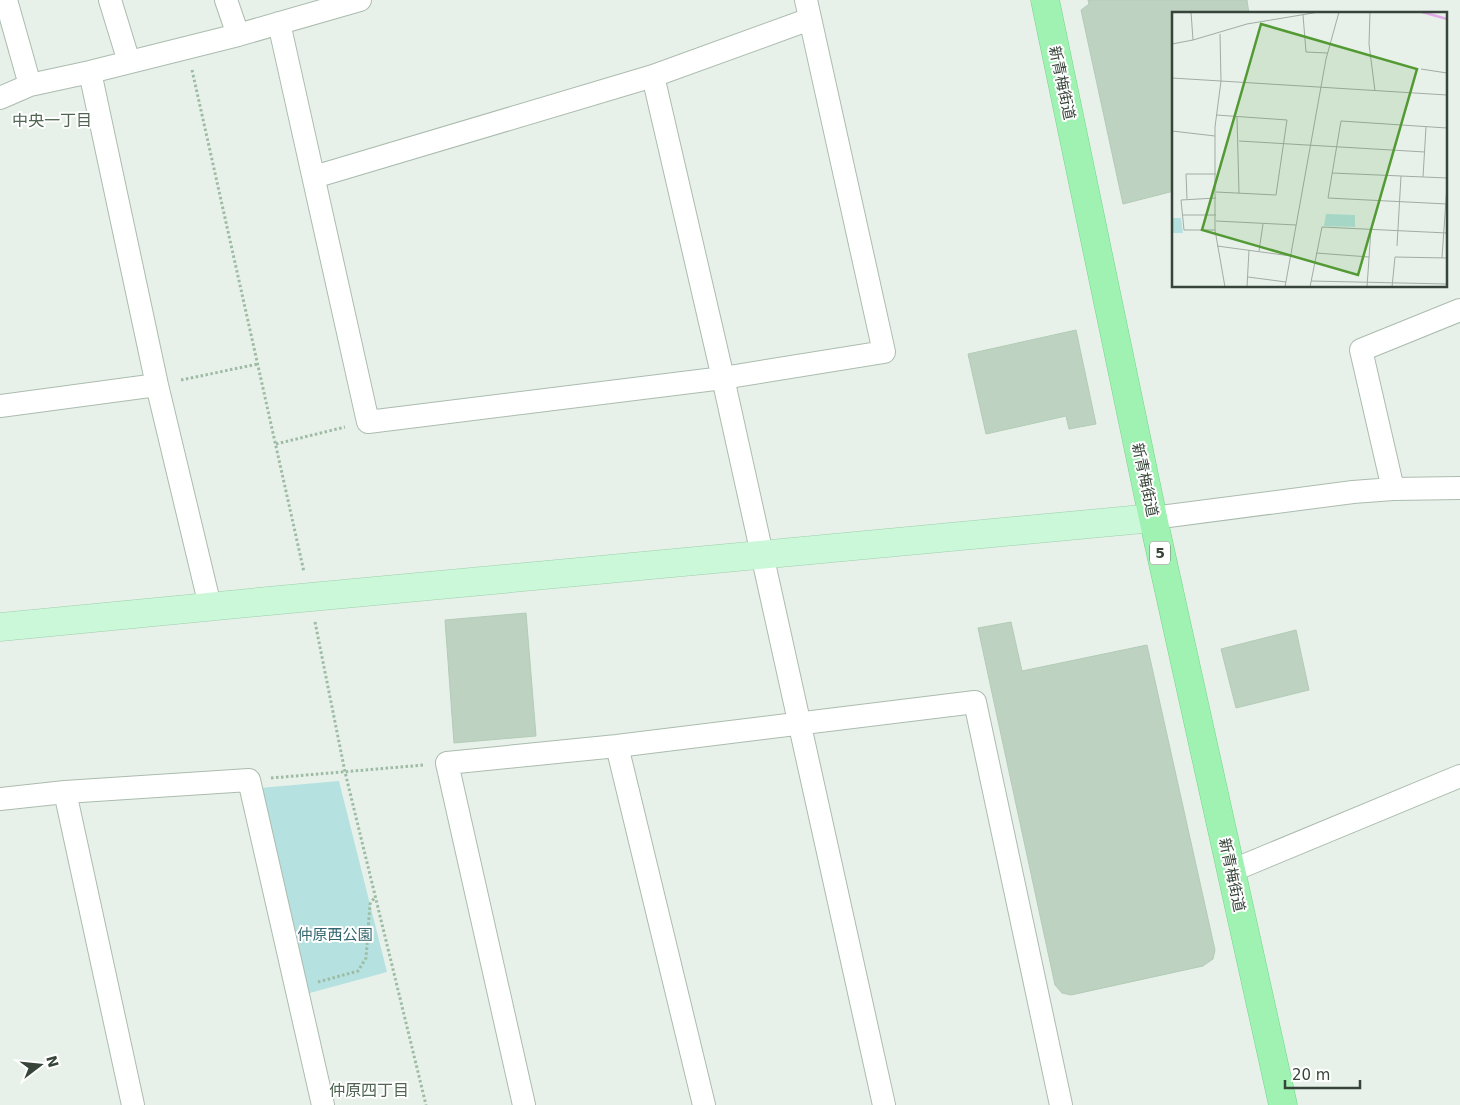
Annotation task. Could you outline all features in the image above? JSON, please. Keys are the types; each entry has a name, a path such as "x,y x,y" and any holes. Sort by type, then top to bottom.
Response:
{"main road":[{"name":"新青梅街道","path":"1045,0 1153,518 1283,1105"}],"street":[{"path":"6,0 30,85"},
{"path":"110,0 129,62"},
{"path":"226,0 238,35"},
{"path":"0,98 30,85 238,35 360,0"},
{"path":"279,23 368,422 723,378 884,352 808,9 653,76 314,177"},
{"path":"90,72 157,385 210,606"},
{"path":"653,76 723,378 884,1105"},
{"path":"1393,489 1361,350 1460,310"},
{"path":"0,406 157,385"},
{"path":"1,623 762,556 1153,518 1353,492 1393,489 1460,488"},
{"path":"524,1105 447,763 616,746 975,702 1061,1105"},
{"path":"616,746 704,1105"},
{"path":"1231,871 1460,776"},
{"path":"0,798 250,780 318,1104"},
{"path":"65,792 133,1105"}],"path":[{"path":"187,48 310,596 345,772 426,1105"},
{"path":"157,385 258,364"},
{"path":"276,444 368,422"},
{"path":"250,780 447,763"},
{"path":"313,984 358,971 366,958 370,904 375,896"}],"green space":[{"name":"仲原西公園","path":"339,781 387,972 306,994 260,788"}],"building":[{"path":"1088,0 1247,0 1249,12 1172,12 1172,192 1123,204 1081,10 1089,4"},
{"path":"1076,330 1096,424 1069,429 1066,416 986,434 968,354"},
{"path":"526,613 536,736 454,743 445,620"},
{"path":"1011,622 1022,671 1147,645 1215,950 1213,959 1203,966 1071,995 1062,993 1055,985 978,628"},
{"path":"1296,630 1309,690 1236,708 1221,649"}],"district":[{"name":"中央一丁目","path":"52,120"},
{"name":"仲原四丁目","path":"369,1090"}]}
